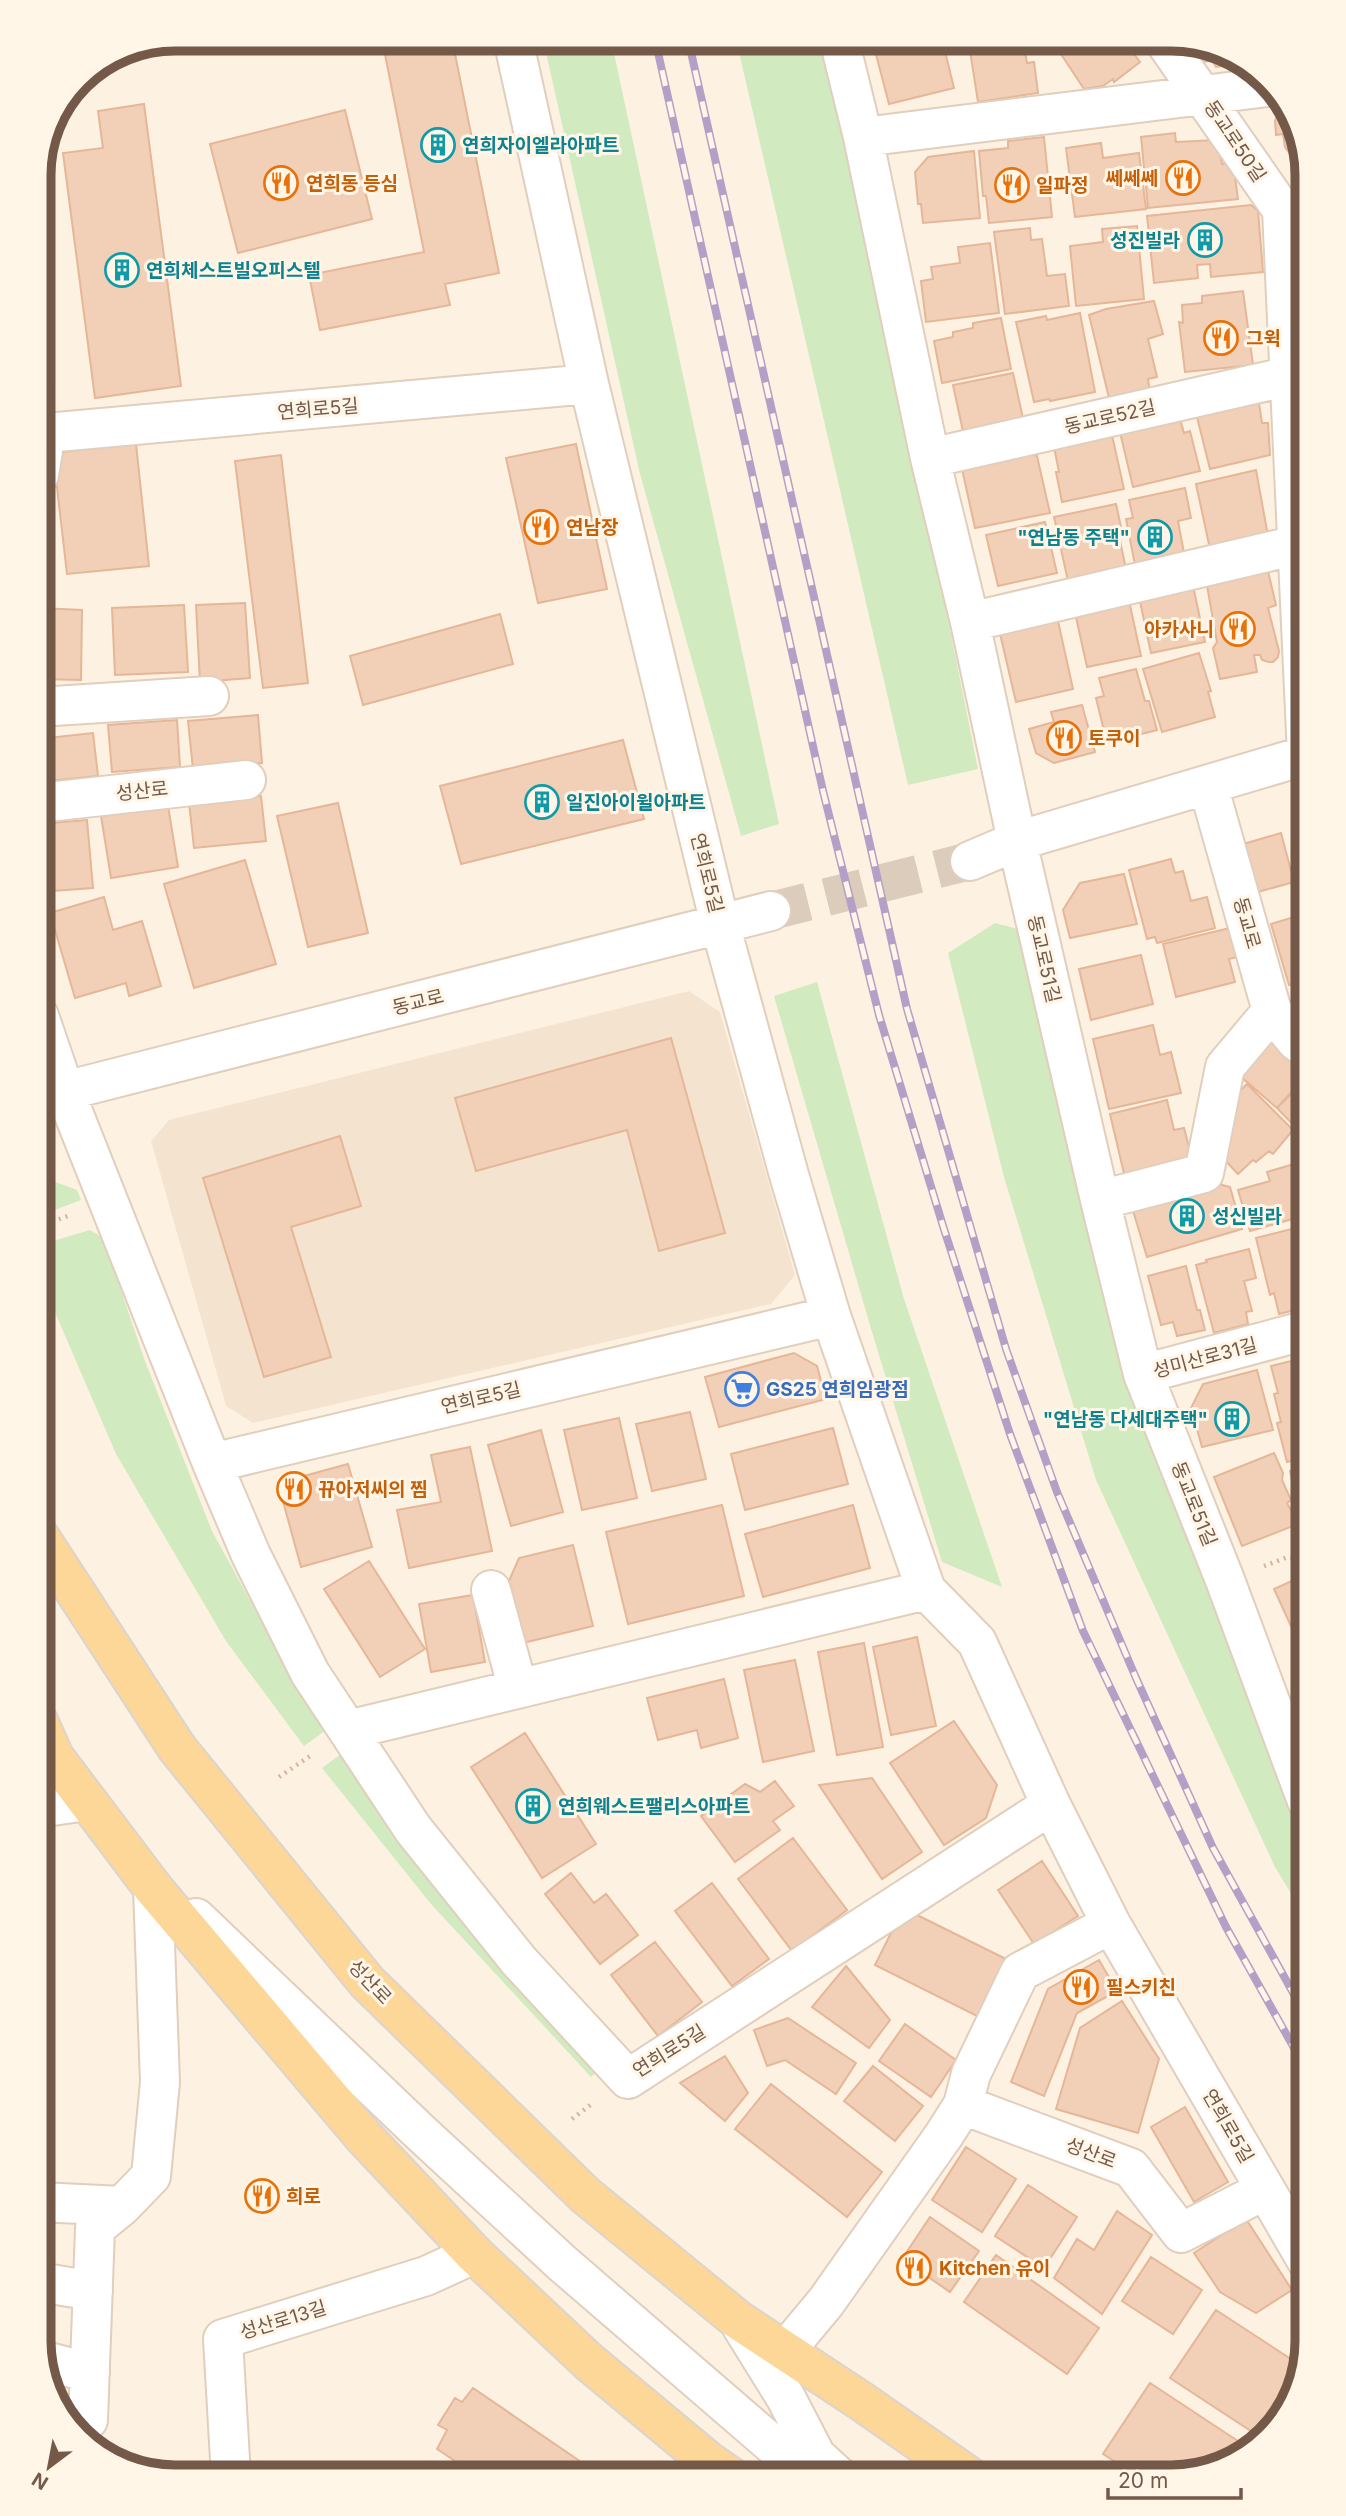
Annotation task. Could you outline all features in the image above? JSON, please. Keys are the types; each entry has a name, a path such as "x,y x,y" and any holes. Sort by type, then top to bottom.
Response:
{"main road":[{"name":"성산로","path":"51,1554 177,1748 366,1982 585,2195 737,2320 786,2350 953,2465"},
{"path":"51,1754 153,1888 363,2136 474,2255 704,2465"}],"street":[{"name":"연희로5길","path":"516,51 589,384 720,925 831,1316 926,1590 976,1642 1051,1805 1111,1924 1295,2241"},
{"path":"842,51 1017,841"},
{"name":"동교로50길","path":"1172,51 1282,210 1295,497"},
{"path":"863,137 1259,88"},
{"name":"동교로52길","path":"930,458 1290,376"},
{"name":"연희로5길","path":"51,433 589,384"},
{"path":"970,622 1295,545"},
{"path":"51,706 209,696"},
{"path":"971,861 1017,841 1295,759"},
{"name":"성산로","path":"51,802 246,780"},
{"name":"동교로","path":"1208,785 1272,1011 1295,1040"},
{"name":"동교로51길","path":"1017,841 1143,1374 1295,1761"},
{"name":"동교로","path":"52,1095 771,911"},
{"path":"1100,1200 1204,1173 1225,1067 1272,1011"},
{"name":"연희로5길","path":"52,1095 251,1555 310,1674 413,1829 519,1961 628,2079 1051,1805"},
{"name":"연희로5길","path":"212,1463 831,1316"},
{"name":"성미산로31길","path":"1143,1374 1295,1333"},
{"path":"491,1590 517,1689"},
{"path":"348,1730 926,1590"},
{"path":"51,1806 86,1801"},
{"path":"121,1846 421,2133 562,2263 796,2465"},
{"path":"88,2420 95,2228 122,2206 151,2176 160,2082 153,1888"},
{"path":"786,2350 826,2302 963,2105 971,2074 1020,1972 1111,1924"},
{"name":"성산로","path":"963,2105 1132,2168 1181,2233 1265,2190"},
{"path":"51,2203 122,2206"},
{"name":"성산로13길","path":"229,2465 223,2339 426,2276 474,2255"},
{"path":"51,2284 93,2291"},
{"path":"737,2320 786,2398 816,2456 826,2465"},
{"path":"53,2363 90,2373"}],"shaded area":[{"path":"689,991 720,1012 795,1275 771,1304 253,1423 226,1406 151,1141 169,1120"}],"green space":[{"path":"546,51 614,51 779,824 741,836 640,474"},
{"path":"739,51 822,51 877,264 978,769 908,785"},
{"path":"995,923 1038,934 1104,1221 1295,1753 1295,1900 1275,1867 1096,1480 1004,1177 948,953"},
{"path":"817,982 904,1299 1002,1587 942,1562 774,996"},
{"path":"51,1180 77,1190 81,1200 51,1211"},
{"path":"90,1230 103,1238 145,1361 212,1531 281,1657 330,1727 304,1746 226,1641 116,1454 51,1303 51,1241"},
{"path":"345,1751 604,2066 591,2077 431,1904 322,1768"}],"building":[{"name":"연희자이엘라아파트","path":"384,51 454,51 499,273 445,284 450,305 320,330 309,275 424,252"},
{"path":"875,51 945,51 954,88 889,104"},
{"path":"970,51 1025,51 1027,63 1034,62 1038,93 978,102"},
{"path":"1059,51 1132,51 1140,62 1114,82 1113,79 1103,86 1084,89"},
{"path":"1198,54 1211,57 1228,65 1216,67 1212,60 1204,62"},
{"name":"연희체스트빌오피스텔","path":"144,104 181,386 95,398 63,153 103,148 98,111"},
{"path":"345,110 372,219 238,253 210,144"},
{"path":"1278,112 1291,143 1294,159 1285,147 1283,134 1276,135 1275,121"},
{"path":"1175,133 1176,142 1217,140 1222,164 1233,163 1238,199 1148,208 1141,137"},
{"path":"1044,137 1052,217 989,223 986,196 983,196 979,151 1008,148 1008,141"},
{"path":"1101,143 1103,158 1139,153 1146,209 1075,217 1066,148"},
{"path":"974,151 980,218 923,223 915,172 928,157"},
{"name":"성진빌라","path":"1251,205 1258,211 1263,272 1211,277 1210,264 1197,265 1198,278 1154,283 1147,216"},
{"path":"1137,226 1144,299 1076,306 1070,246 1103,242 1102,229"},
{"path":"1030,228 1031,240 1042,239 1047,276 1065,274 1069,306 1005,314 994,232"},
{"path":"990,243 999,313 926,322 921,281 933,279 931,267 960,263 958,247"},
{"path":"1243,291 1253,365 1185,372 1179,322 1183,323 1182,305 1202,303 1202,296"},
{"path":"1154,301 1163,334 1148,339 1157,377 1148,379 1150,393 1110,402 1089,315 1106,309"},
{"path":"1080,313 1095,392 1034,402 1016,322 1046,316 1047,320"},
{"path":"1001,318 1011,369 942,383 934,341 953,337 953,332 973,328 973,323"},
{"path":"1013,373 1024,423 964,436 953,385"},
{"path":"1258,397 1262,423 1268,423 1270,455 1210,469 1195,409"},
{"path":"1179,415 1184,433 1190,431 1200,471 1133,487 1119,428"},
{"path":"1111,431 1124,489 1062,502 1054,447"},
{"path":"136,444 149,566 67,574 53,453"},
{"path":"576,444 607,589 538,603 506,458"},
{"path":"1029,454 1037,456 1050,513 975,528 962,469"},
{"path":"281,455 308,683 263,688 235,461"},
{"path":"1256,470 1268,536 1210,549 1196,484"},
{"name":"\"연남동 주택\"","path":"1185,488 1191,518 1178,521 1184,553 1136,570 1126,519 1133,518 1129,500"},
{"path":"1116,504 1126,569 1068,581 1054,517"},
{"path":"1045,522 1057,573 998,586 986,535"},
{"path":"1267,567 1276,605 1268,608 1279,651 1278,657 1269,662 1262,660 1260,655 1254,655 1257,672 1220,679 1213,648 1217,642 1206,580"},
{"path":"1192,581 1205,642 1151,653 1138,592"},
{"path":"1128,596 1141,656 1087,667 1074,608"},
{"path":"245,603 250,678 200,682 196,605"},
{"path":"184,605 188,672 115,675 112,608"},
{"path":"51,609 82,610 81,680 51,679"},
{"path":"1056,612 1073,689 1016,702 998,625"},
{"path":"500,614 513,664 363,705 350,656"},
{"path":"1199,653 1211,691 1208,692 1215,717 1162,732 1143,669"},
{"path":"1136,669 1157,730 1107,743 1096,698 1104,696 1099,678"},
{"path":"1082,705 1095,752 1054,763 1036,753 1029,729 1054,722 1051,712"},
{"path":"258,715 262,763 193,769 188,721"},
{"path":"177,720 180,767 112,772 108,725"},
{"path":"93,733 98,776 51,781 51,738"},
{"name":"일진아이윌아파트","path":"623,740 644,819 461,864 440,786"},
{"path":"261,796 266,841 194,848 189,802"},
{"path":"338,803 368,933 308,947 277,816"},
{"path":"168,806 178,867 111,878 101,816"},
{"path":"87,820 93,888 51,891 51,823"},
{"path":"1281,833 1294,882 1254,893 1240,845"},
{"path":"1171,859 1175,873 1183,871 1191,901 1207,897 1215,928 1157,943 1155,937 1147,939 1129,870"},
{"path":"245,860 276,964 194,988 164,884"},
{"path":"1124,874 1137,924 1070,938 1063,910 1080,883"},
{"path":"104,897 113,930 142,921 161,986 129,996 126,983 75,998 51,913"},
{"path":"1295,917 1295,983 1289,985 1271,924"},
{"path":"1230,928 1237,957 1229,959 1235,982 1176,997 1163,944"},
{"path":"1141,955 1153,1004 1091,1020 1079,969"},
{"path":"1153,1025 1160,1055 1171,1052 1181,1093 1109,1109 1093,1039"},
{"path":"1267,1025 1286,1055 1295,1064 1295,1088 1277,1108 1233,1070"},
{"path":"671,1038 725,1233 659,1251 627,1130 476,1171 455,1098"},
{"path":"1247,1084 1293,1130 1273,1154 1269,1151 1256,1162 1253,1160 1238,1174 1222,1157 1224,1107"},
{"path":"1295,1090 1295,1127 1277,1108"},
{"path":"1167,1100 1174,1130 1184,1128 1194,1166 1126,1182 1110,1114"},
{"path":"340,1136 361,1206 291,1227 331,1357 264,1377 203,1178"},
{"path":"1295,1164 1295,1218 1250,1231 1238,1190 1270,1181 1267,1172"},
{"name":"성신빌라","path":"1211,1182 1230,1187 1242,1229 1147,1257 1131,1204"},
{"path":"1295,1228 1295,1310 1279,1314 1274,1293 1270,1295 1256,1238"},
{"path":"1249,1249 1256,1278 1244,1281 1252,1311 1246,1312 1248,1324 1214,1333 1196,1265"},
{"path":"1186,1266 1205,1330 1177,1336 1173,1322 1161,1325 1148,1276"},
{"path":"794,1353 817,1366 826,1399 719,1427 705,1377"},
{"path":"1295,1360 1295,1460 1287,1462 1277,1423 1281,1422 1274,1394 1278,1393 1271,1366"},
{"name":"\"연남동 다세대주택\"","path":"1257,1370 1273,1430 1202,1447 1191,1408 1203,1384"},
{"path":"690,1412 706,1479 652,1491 636,1424"},
{"path":"619,1418 637,1498 582,1510 564,1430"},
{"path":"833,1428 848,1484 745,1510 731,1454"},
{"path":"541,1430 563,1512 511,1526 488,1445"},
{"path":"470,1447 492,1551 409,1568 397,1510 441,1502 431,1455"},
{"path":"1274,1453 1291,1500 1287,1503 1295,1518 1295,1525 1242,1546 1214,1477"},
{"path":"348,1464 372,1547 301,1567 278,1483"},
{"path":"1295,1470 1295,1494 1290,1471"},
{"path":"722,1505 744,1596 628,1624 606,1532"},
{"path":"853,1505 870,1568 763,1597 745,1534"},
{"path":"573,1545 593,1626 523,1643 508,1583 519,1558"},
{"path":"369,1561 425,1649 380,1677 324,1589"},
{"path":"1295,1579 1295,1635 1274,1589"},
{"path":"473,1595 485,1662 431,1672 419,1604"},
{"path":"917,1637 936,1726 891,1735 873,1647"},
{"path":"864,1643 883,1747 837,1755 818,1652"},
{"path":"795,1660 814,1751 763,1762 744,1670"},
{"path":"724,1679 738,1738 701,1748 697,1730 658,1740 647,1698"},
{"path":"954,1721 997,1785 986,1818 944,1845 890,1763"},
{"name":"연희웨스트팰리스아파트","path":"525,1733 596,1844 542,1878 471,1767"},
{"path":"872,1778 922,1852 882,1879 819,1785"},
{"path":"775,1781 794,1806 773,1821 780,1830 735,1862 701,1816 745,1784 760,1792"},
{"path":"793,1838 847,1910 792,1951 738,1879"},
{"path":"1042,1861 1078,1916 1034,1944 998,1890"},
{"path":"571,1873 594,1903 606,1894 638,1935 600,1964 545,1894"},
{"path":"712,1883 769,1959 732,1986 675,1911"},
{"path":"917,1915 1008,1960 979,2017 875,1965 892,1931"},
{"path":"655,1942 702,2002 658,2036 611,1975"},
{"path":"1099,1960 1117,1991 1077,2013 1044,2096 1011,2082 1048,1989"},
{"path":"846,1966 890,2020 869,2048 812,2007"},
{"path":"1122,2001 1159,2059 1138,2133 1056,2109 1080,2028"},
{"path":"788,2018 856,2063 836,2094 785,2060 767,2066 754,2030"},
{"path":"905,2024 956,2060 931,2097 879,2061"},
{"path":"725,2056 748,2093 725,2121 680,2083"},
{"path":"873,2066 923,2106 895,2141 844,2101"},
{"path":"771,2084 882,2172 847,2217 735,2129"},
{"path":"1185,2107 1228,2182 1194,2202 1151,2127"},
{"path":"966,2147 1016,2179 982,2232 932,2200"},
{"path":"1028,2185 1077,2217 1044,2268 995,2236"},
{"path":"1117,2211 1152,2235 1102,2314 1054,2278 1077,2239 1094,2250"},
{"path":"930,2217 979,2251 950,2292 902,2259"},
{"path":"1246,2219 1292,2290 1256,2313 1220,2292 1194,2253"},
{"path":"996,2255 1099,2328 1067,2374 964,2302"},
{"path":"1151,2257 1202,2290 1173,2334 1122,2301"},
{"path":"1216,2310 1293,2361 1282,2396 1270,2417 1254,2433 1170,2378"},
{"path":"1150,2383 1242,2443 1218,2456 1179,2465 1120,2465 1103,2454"},
{"path":"473,2388 585,2465 461,2465 437,2449 447,2430 438,2425 455,2398 462,2402"}],"tunnel":[{"path":"771,911 970,861"}],"railway":[{"path":"658,51 823,791 879,1015 943,1226 1010,1434 1083,1631 1226,1927 1295,2050"},
{"path":"691,51 907,1009 1006,1349 1057,1492 1136,1678 1213,1848 1295,1996"}],"place":[{"name":"연희자이엘라아파트","path":"438,145"},
{"name":"쎄쎄쎄","path":"1183,178"},
{"name":"연희동 등심","path":"281,183"},
{"name":"일파정","path":"1012,185"},
{"name":"성진빌라","path":"1205,240"},
{"name":"연희체스트빌오피스텔","path":"122,270"},
{"name":"그윅","path":"1221,338"},
{"name":"연남장","path":"541,527"},
{"name":"\"연남동 주택\"","path":"1155,537"},
{"name":"아카사니","path":"1238,629"},
{"name":"토쿠이","path":"1064,738"},
{"name":"일진아이윌아파트","path":"542,802"},
{"name":"성신빌라","path":"1187,1216"},
{"name":"GS25 연희임광점","path":"742,1389"},
{"name":"\"연남동 다세대주택\"","path":"1232,1419"},
{"name":"뀨아저씨의 찜","path":"294,1489"},
{"name":"연희웨스트팰리스아파트","path":"533,1806"},
{"name":"필스키친","path":"1081,1987"},
{"name":"희로","path":"262,2196"},
{"name":"Kitchen 유이","path":"914,2268"}]}
